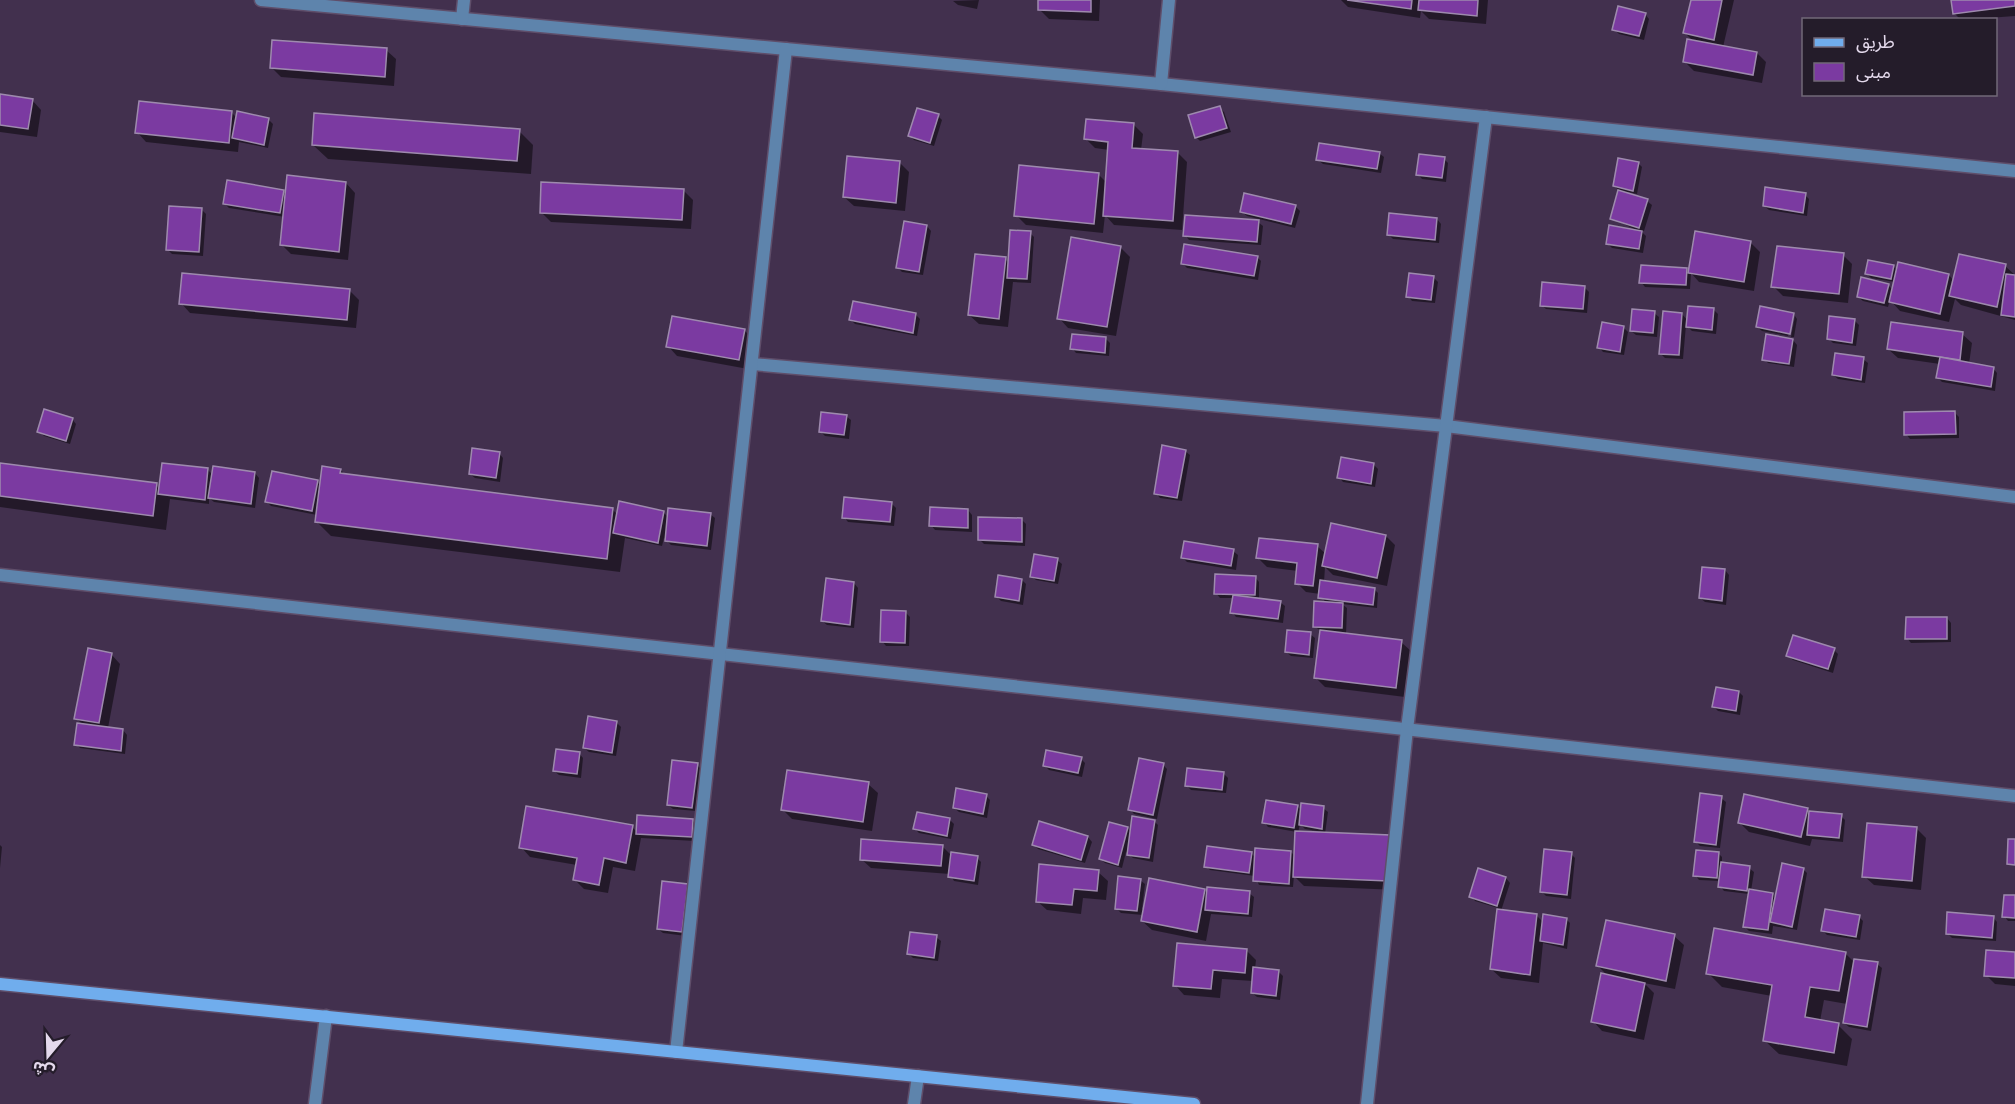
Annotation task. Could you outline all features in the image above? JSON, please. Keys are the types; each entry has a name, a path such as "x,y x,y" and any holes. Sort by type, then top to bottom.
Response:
{"street":[{"path":"261,0 1161,84 2015,171"},
{"path":"462,19 464,0"},
{"path":"1161,84 1169,0"},
{"path":"676,1052 786,50"},
{"path":"1367,1104 1407,729 1486,117"},
{"path":"752,364 1446,426 2015,497"},
{"path":"0,575 2015,796"},
{"path":"0,984 1194,1104"},
{"path":"315,1104 326,1016"},
{"path":"914,1104 918,1076"}],"building":[{"path":"1038,0 1091,0 1091,12 1038,10"},
{"path":"1347,0 1412,0 1411,9"},
{"path":"1419,0 1478,0 1477,16 1418,10"},
{"path":"1691,0 1722,0 1714,40 1683,33"},
{"path":"1951,0 2015,0 2015,6 1953,14"},
{"path":"1618,6 1646,13 1639,36 1612,30"},
{"path":"1687,39 1757,52 1753,75 1683,62"},
{"path":"272,40 387,48 385,77 270,68"},
{"path":"0,94 33,99 28,129 0,125"},
{"path":"139,101 232,111 229,143 135,133"},
{"path":"1220,106 1227,128 1195,138 1188,115"},
{"path":"917,108 939,114 930,143 908,136"},
{"path":"237,111 269,118 264,145 232,138"},
{"path":"314,113 520,129 517,161 312,145"},
{"path":"1086,119 1134,123 1132,148 1178,151 1173,221 1103,216 1108,142 1084,139"},
{"path":"1319,143 1380,152 1377,169 1316,160"},
{"path":"1419,154 1445,157 1442,178 1416,175"},
{"path":"847,156 900,161 896,203 843,197"},
{"path":"1618,158 1639,162 1633,191 1613,186"},
{"path":"1019,165 1099,173 1094,224 1014,216"},
{"path":"287,175 346,182 339,252 280,245"},
{"path":"227,180 284,190 280,213 223,204"},
{"path":"541,182 684,189 682,220 540,213"},
{"path":"1765,187 1806,193 1803,213 1763,206"},
{"path":"1618,190 1648,199 1639,228 1610,219"},
{"path":"1244,193 1296,205 1291,224 1240,212"},
{"path":"169,206 202,208 199,252 166,250"},
{"path":"1389,213 1437,218 1435,240 1387,235"},
{"path":"1185,215 1259,220 1257,242 1183,236"},
{"path":"904,221 927,225 919,272 896,268"},
{"path":"1609,225 1642,231 1639,249 1606,244"},
{"path":"1010,230 1031,231 1027,279 1007,278"},
{"path":"1695,231 1751,241 1744,282 1688,273"},
{"path":"1071,237 1121,246 1107,327 1057,319"},
{"path":"1184,244 1258,256 1254,276 1181,264"},
{"path":"1777,246 1844,253 1839,294 1771,287"},
{"path":"975,254 1006,257 999,319 968,315"},
{"path":"1959,254 2006,264 1997,307 1949,296"},
{"path":"1868,260 1894,265 1891,279 1865,274"},
{"path":"1898,262 1949,274 1940,314 1889,302"},
{"path":"1641,265 1687,268 1686,285 1639,283"},
{"path":"182,273 350,289 347,320 179,304"},
{"path":"1409,273 1434,276 1431,300 1406,297"},
{"path":"2006,274 2015,275 2015,317 2001,315"},
{"path":"1861,277 1889,284 1884,303 1857,297"},
{"path":"1542,282 1585,286 1583,309 1540,306"},
{"path":"853,301 916,313 913,333 849,320"},
{"path":"1688,306 1714,308 1712,330 1686,327"},
{"path":"1760,306 1794,313 1790,334 1756,327"},
{"path":"1632,309 1655,311 1653,333 1630,331"},
{"path":"1663,311 1682,313 1679,355 1659,354"},
{"path":"672,316 745,329 739,360 666,347"},
{"path":"1829,316 1855,319 1852,343 1827,339"},
{"path":"1602,322 1624,326 1620,352 1597,348"},
{"path":"1891,322 1963,332 1960,360 1887,349"},
{"path":"1072,334 1106,337 1105,353 1070,349"},
{"path":"1766,334 1793,339 1789,364 1762,360"},
{"path":"1835,353 1864,357 1861,380 1832,375"},
{"path":"1940,357 1994,367 1991,387 1936,378"},
{"path":"44,409 73,418 66,441 37,432"},
{"path":"1955,411 1956,434 1904,435 1904,412"},
{"path":"821,412 847,415 844,435 819,432"},
{"path":"1162,445 1186,450 1177,498 1154,494"},
{"path":"472,448 500,452 496,478 469,474"},
{"path":"1341,457 1374,463 1371,484 1337,478"},
{"path":"0,463 157,483 153,516 0,496"},
{"path":"162,463 208,468 205,500 158,494"},
{"path":"213,466 255,472 251,504 208,498"},
{"path":"322,466 341,469 340,473 613,508 607,559 315,522"},
{"path":"272,471 318,480 312,511 265,502"},
{"path":"844,497 892,502 890,522 842,518"},
{"path":"619,501 664,511 658,543 613,533"},
{"path":"930,507 968,509 968,528 929,526"},
{"path":"668,508 711,513 707,546 665,541"},
{"path":"978,517 1022,518 1022,542 978,540"},
{"path":"1331,523 1386,535 1377,578 1322,566"},
{"path":"1259,538 1318,544 1313,586 1295,584 1297,563 1256,558"},
{"path":"1184,541 1234,549 1231,566 1181,558"},
{"path":"1034,554 1058,558 1054,581 1030,577"},
{"path":"1702,567 1725,569 1722,601 1699,598"},
{"path":"1215,574 1256,576 1255,595 1214,594"},
{"path":"998,575 1022,579 1019,601 995,597"},
{"path":"826,578 854,582 850,625 821,621"},
{"path":"1320,580 1375,588 1373,605 1318,598"},
{"path":"1233,595 1281,601 1278,619 1230,613"},
{"path":"1314,601 1343,603 1342,628 1313,627"},
{"path":"881,610 906,611 905,643 880,642"},
{"path":"1906,617 1947,617 1947,639 1905,639"},
{"path":"1287,630 1311,632 1309,655 1285,652"},
{"path":"1320,630 1402,640 1396,688 1314,678"},
{"path":"1793,635 1835,648 1828,669 1786,656"},
{"path":"88,648 112,653 99,723 74,719"},
{"path":"1716,687 1739,691 1736,711 1712,707"},
{"path":"588,716 617,721 612,753 583,748"},
{"path":"77,723 123,729 121,751 74,745"},
{"path":"556,749 580,752 577,774 553,771"},
{"path":"1046,750 1082,757 1078,773 1043,766"},
{"path":"1139,758 1164,763 1153,815 1128,810"},
{"path":"672,760 698,763 692,808 667,805"},
{"path":"1187,768 1224,772 1222,790 1185,786"},
{"path":"787,770 869,782 863,822 781,810"},
{"path":"956,788 987,794 983,814 953,808"},
{"path":"1700,793 1722,796 1716,845 1694,842"},
{"path":"1744,794 1808,808 1801,837 1738,823"},
{"path":"1266,800 1298,805 1294,828 1262,823"},
{"path":"1301,803 1324,806 1322,829 1299,825"},
{"path":"526,806 633,825 626,863 604,858 599,885 573,880 577,858 519,848"},
{"path":"1809,811 1842,814 1839,838 1807,835"},
{"path":"917,812 950,818 947,836 913,829"},
{"path":"637,815 693,819 692,837 636,834"},
{"path":"1132,816 1155,820 1149,858 1127,855"},
{"path":"1039,821 1088,836 1081,860 1032,845"},
{"path":"1109,822 1128,827 1118,865 1099,859"},
{"path":"1867,823 1917,827 1912,881 1862,877"},
{"path":"1295,831 1390,835 1388,881 1293,877"},
{"path":"861,839 943,845 941,866 860,860"},
{"path":"2008,839 2015,839 2015,865 2007,864"},
{"path":"1207,846 1252,852 1249,873 1204,867"},
{"path":"1255,848 1291,851 1289,884 1253,881"},
{"path":"1544,849 1572,852 1567,895 1540,892"},
{"path":"1696,850 1719,852 1717,878 1693,876"},
{"path":"951,852 978,856 974,881 948,877"},
{"path":"1721,862 1750,866 1747,891 1718,887"},
{"path":"1782,863 1804,868 1792,927 1770,922"},
{"path":"1039,864 1099,870 1097,891 1074,889 1072,905 1036,902"},
{"path":"1478,868 1506,877 1497,906 1469,897"},
{"path":"1118,876 1141,879 1137,911 1115,909"},
{"path":"1149,878 1205,889 1197,932 1141,921"},
{"path":"662,881 688,884 682,932 657,929"},
{"path":"1207,887 1250,891 1248,914 1205,910"},
{"path":"1749,889 1773,893 1768,930 1743,927"},
{"path":"2004,895 2015,895 2015,918 2002,917"},
{"path":"1497,909 1537,914 1530,975 1490,969"},
{"path":"1825,909 1860,915 1856,937 1821,931"},
{"path":"1947,912 1994,916 1992,938 1946,934"},
{"path":"1543,914 1567,918 1563,945 1540,941"},
{"path":"1606,920 1675,934 1666,981 1596,966"},
{"path":"1714,928 1846,952 1839,991 1810,987 1805,1017 1839,1023 1834,1053 1763,1041 1772,985 1706,974"},
{"path":"910,932 937,935 934,958 907,954"},
{"path":"1177,943 1247,949 1245,973 1213,970 1211,989 1173,986"},
{"path":"1986,950 2015,952 2015,978 1984,976"},
{"path":"1854,959 1878,962 1867,1027 1843,1023"},
{"path":"1253,967 1279,970 1276,996 1251,993"},
{"path":"1601,973 1645,983 1635,1031 1591,1022"}]}
